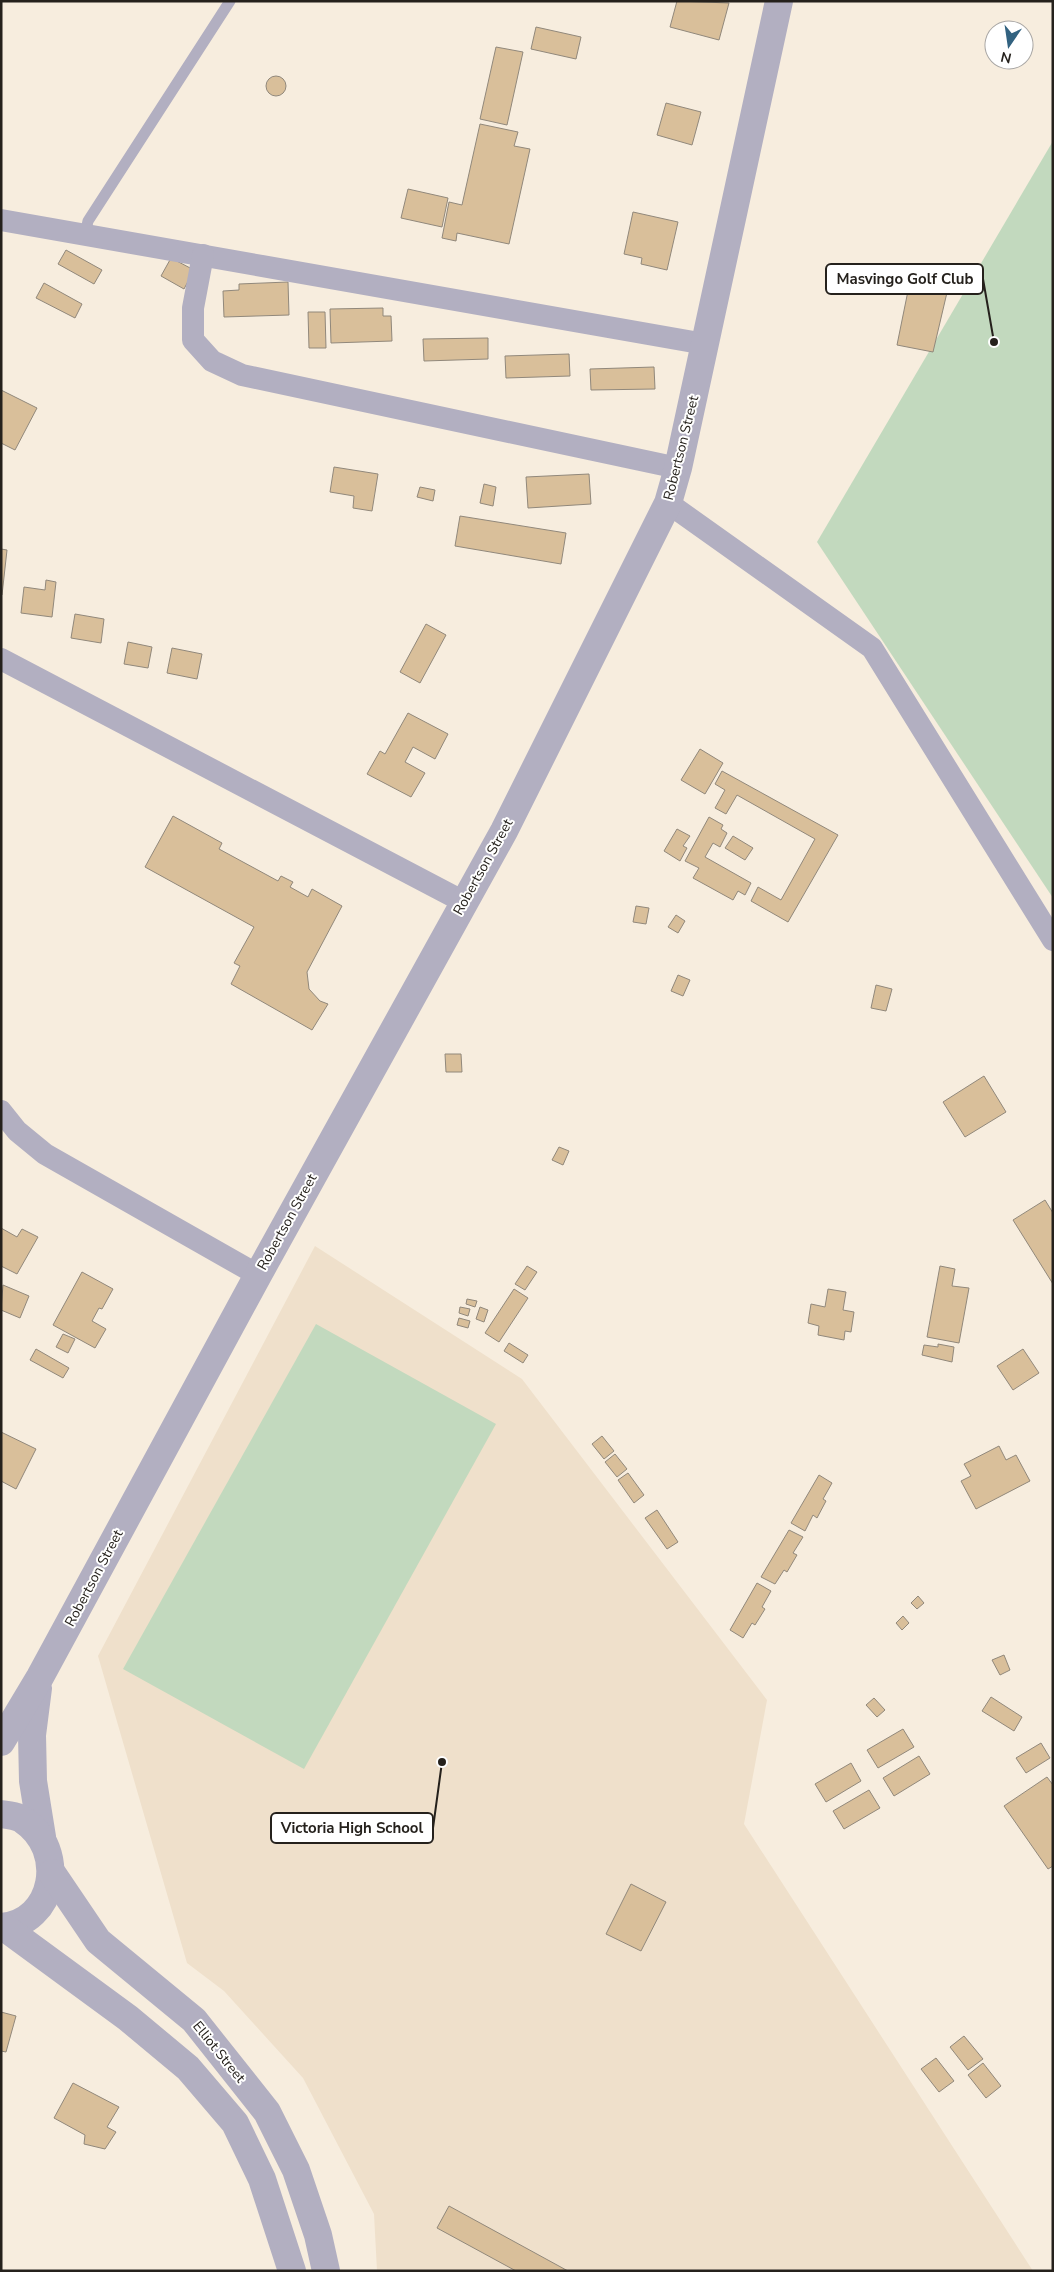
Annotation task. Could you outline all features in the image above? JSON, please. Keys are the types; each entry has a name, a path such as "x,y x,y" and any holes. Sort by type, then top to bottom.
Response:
{"street":[{"name":"Robertson Street","path":"1,1742 40,1677 258,1275 504,831 668,503 678,468 779,1"},
{"path":"1,220 705,344"},
{"path":"203,255 193,308 193,340 212,360 242,375 678,468"},
{"path":"668,503 872,648 1053,940"},
{"path":"1,659 464,902"},
{"path":"1,1111 17,1131 44,1154 258,1275"},
{"name":"Robertson Street","path":"40,1677 32,1735 33,1781 42,1838"},
{"path":"1,1814 22,1819 42,1838 50,1856 52,1873 43,1901 26,1918 3,1927"},
{"name":"Elliot Street","path":"52,1873 98,1942 194,2020 266,2112 296,2170 318,2235 326,2271"},
{"path":"3,1927 128,2018 188,2068 235,2123 262,2179 292,2271"}],"lane":[{"path":"85,235 88,221 230,1"}],"shaded area":[{"path":"315,1246 522,1379 767,1700 744,1824 1033,2271 377,2271 374,2214 303,2078 224,1991 187,1963 98,1656"}],"green space":[{"path":"1053,141 1053,898 817,542"},
{"path":"316,1324 496,1424 304,1769 123,1669"}],"building":[{"path":"677,1 729,3 719,40 670,27"},
{"path":"536,27 581,37 576,59 531,49"},
{"path":"496,47 523,52 507,125 480,119"},
{"path":"276,76 283,79 286,86 283,93 276,96 269,93 266,86 269,79"},
{"path":"666,103 701,112 692,145 657,135"},
{"path":"480,124 518,132 514,146 530,149 509,244 457,233 456,241 442,238 449,202 462,205"},
{"path":"408,189 448,198 442,227 401,218"},
{"path":"633,212 678,222 667,270 641,264 642,258 624,254"},
{"path":"66,250 102,270 94,284 58,264"},
{"path":"171,258 194,270 184,289 161,276"},
{"path":"911,276 949,284 933,352 897,345"},
{"path":"288,282 289,315 224,317 223,291 239,290 239,284"},
{"path":"44,283 82,304 75,318 36,298"},
{"path":"383,308 383,316 391,316 392,341 331,343 330,309"},
{"path":"308,312 325,312 326,348 309,348"},
{"path":"488,338 488,359 424,361 423,339"},
{"path":"569,354 570,376 506,378 505,356"},
{"path":"654,367 655,389 591,390 590,369"},
{"path":"1,390 37,408 15,450 1,443"},
{"path":"334,467 378,474 372,511 353,508 354,496 330,492"},
{"path":"589,474 591,504 528,508 526,477"},
{"path":"484,484 496,487 493,506 480,503"},
{"path":"420,487 435,490 433,501 417,497"},
{"path":"460,516 566,533 561,564 455,546"},
{"path":"1,549 7,550 2,595 1,595"},
{"path":"46,580 56,582 52,617 21,613 24,587 45,590"},
{"path":"75,614 104,619 101,643 71,638"},
{"path":"426,624 446,635 420,683 400,672"},
{"path":"128,642 152,647 148,668 124,664"},
{"path":"172,648 202,654 197,679 167,673"},
{"path":"408,713 448,734 435,759 413,747 405,762 425,773 411,797 367,774 380,751 385,754"},
{"path":"700,749 723,763 705,794 681,780"},
{"path":"722,771 838,835 788,922 751,901 758,887 781,900 815,839 737,795 726,814 715,808 725,790 715,784"},
{"path":"173,816 222,843 219,849 278,881 281,876 293,882 290,887 308,897 312,889 342,906 307,972 309,989 320,1001 328,1004 312,1030 231,984 240,966 234,963 254,927 145,867"},
{"path":"709,817 723,825 721,829 727,833 720,847 713,843 705,857 751,883 745,895 738,891 733,900 693,878 699,868 685,861"},
{"path":"677,829 690,836 683,846 687,848 680,861 664,851"},
{"path":"733,836 753,848 745,860 725,848"},
{"path":"636,906 649,908 646,924 633,922"},
{"path":"676,915 685,921 678,933 668,927"},
{"path":"678,975 690,980 683,996 671,991"},
{"path":"876,985 892,989 886,1011 871,1008"},
{"path":"445,1054 461,1054 462,1072 446,1072"},
{"path":"984,1076 1006,1112 965,1137 943,1102"},
{"path":"559,1147 569,1151 563,1165 552,1160"},
{"path":"1045,1200 1053,1213 1053,1284 1013,1220"},
{"path":"1,1228 17,1237 22,1229 38,1237 17,1274 1,1266"},
{"path":"527,1266 537,1272 525,1290 515,1284"},
{"path":"940,1266 955,1269 952,1286 969,1288 959,1343 927,1337"},
{"path":"82,1272 113,1289 102,1309 99,1308 92,1321 106,1329 95,1348 53,1325"},
{"path":"3,1285 29,1296 20,1318 1,1310"},
{"path":"514,1289 528,1298 499,1342 485,1333"},
{"path":"828,1289 846,1292 843,1310 854,1312 851,1332 845,1331 844,1340 818,1335 819,1326 808,1323 811,1304 825,1307"},
{"path":"467,1299 477,1301 475,1307 466,1304"},
{"path":"460,1307 470,1309 468,1316 459,1313"},
{"path":"480,1307 488,1310 484,1322 476,1319"},
{"path":"459,1318 470,1321 468,1328 457,1325"},
{"path":"63,1334 75,1339 68,1353 56,1347"},
{"path":"509,1343 528,1355 523,1363 504,1351"},
{"path":"938,1344 954,1347 952,1362 922,1355 924,1345 938,1347"},
{"path":"36,1349 69,1368 63,1378 30,1360"},
{"path":"1023,1349 1039,1373 1013,1390 997,1366"},
{"path":"1,1432 36,1449 16,1489 1,1481"},
{"path":"602,1436 614,1451 604,1459 592,1444"},
{"path":"999,1446 1006,1460 1016,1455 1030,1481 976,1509 961,1481 971,1476 964,1464"},
{"path":"615,1454 627,1469 617,1477 605,1462"},
{"path":"628,1473 644,1495 634,1503 618,1480"},
{"path":"819,1475 832,1483 823,1499 826,1501 817,1518 813,1515 805,1531 791,1523"},
{"path":"657,1510 678,1542 667,1549 645,1518"},
{"path":"789,1530 803,1537 793,1553 797,1555 787,1572 784,1570 775,1584 761,1577"},
{"path":"757,1583 771,1591 762,1607 765,1609 755,1625 752,1623 743,1638 730,1630"},
{"path":"918,1596 924,1603 917,1609 911,1603"},
{"path":"903,1616 909,1623 902,1630 896,1623"},
{"path":"1004,1655 1010,1670 1000,1675 992,1660"},
{"path":"991,1697 1022,1717 1014,1731 982,1711"},
{"path":"874,1698 885,1710 877,1717 866,1705"},
{"path":"903,1729 914,1747 878,1768 867,1750"},
{"path":"1041,1743 1050,1758 1026,1773 1016,1758"},
{"path":"919,1756 930,1774 894,1796 883,1778"},
{"path":"851,1763 861,1781 826,1802 815,1784"},
{"path":"1047,1777 1053,1785 1053,1866 1048,1869 1004,1806"},
{"path":"869,1790 880,1808 844,1829 833,1811"},
{"path":"631,1884 666,1902 641,1951 606,1934"},
{"path":"1,2012 16,2016 6,2052 1,2051"},
{"path":"964,2036 983,2059 968,2070 950,2047"},
{"path":"936,2058 954,2081 939,2092 921,2069"},
{"path":"983,2063 1001,2086 986,2098 968,2075"},
{"path":"73,2083 119,2107 107,2127 116,2132 105,2149 84,2144 85,2135 54,2118"},
{"path":"449,2206 568,2271 516,2271 437,2228"}],"place":[{"name":"Masvingo Golf Club","path":"994,342"},
{"name":"Victoria High School","path":"442,1762"}]}
